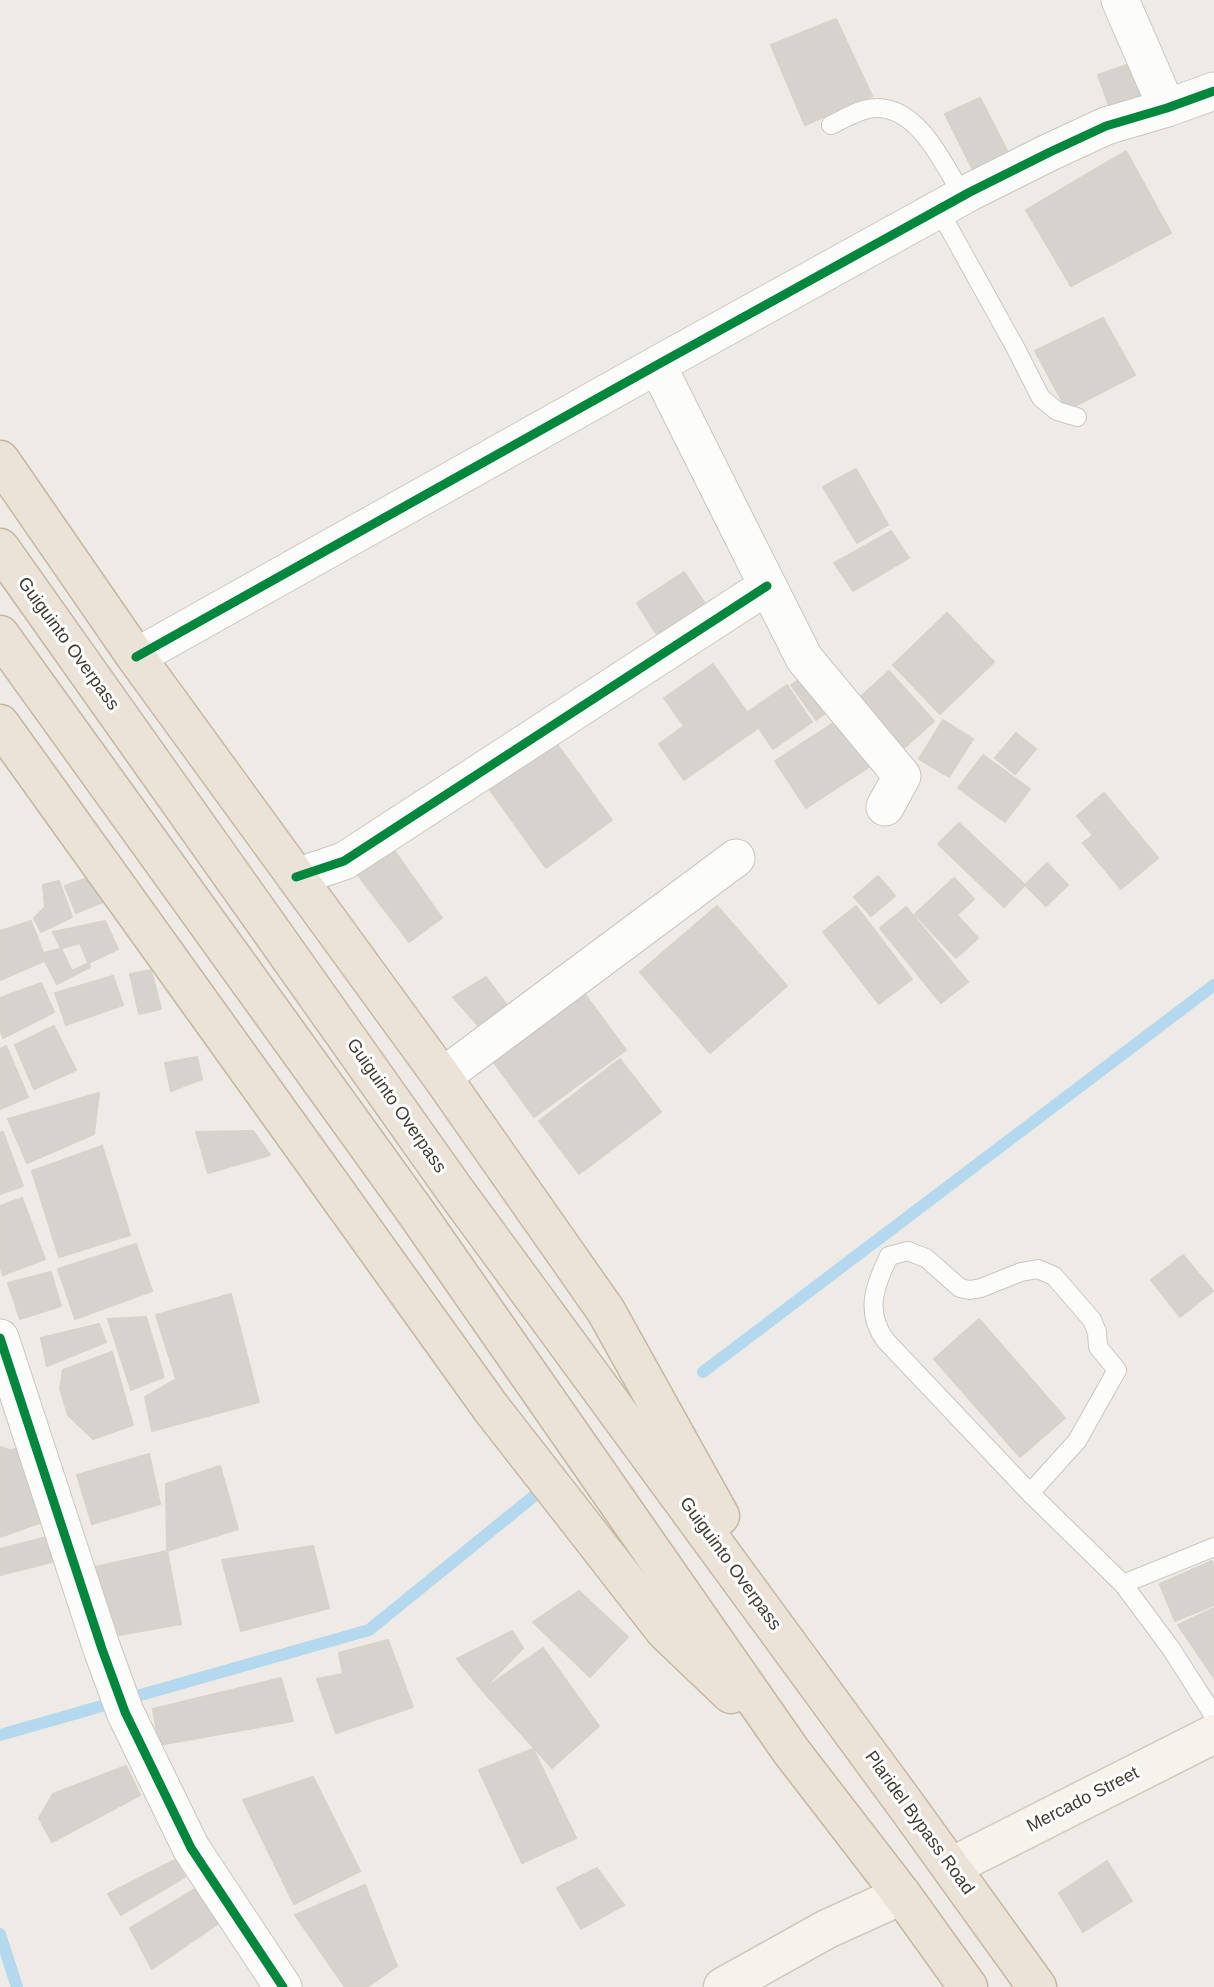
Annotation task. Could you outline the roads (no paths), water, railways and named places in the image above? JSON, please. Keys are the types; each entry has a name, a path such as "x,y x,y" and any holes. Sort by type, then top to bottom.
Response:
{"highway":[{"path":"0,460 136,657 442,1077 606,1311 800,1659"},
{"name":"Guiguinto Overpass","path":"0,548 454,1189 800,1659"},
{"path":"0,635 407,1200 791,1751 902,1895 968,1987"},
{"path":"2,729 491,1408 665,1631 791,1751"},
{"name":"Plaridel Bypass Road","path":"800,1659 1037,1987"}],"street":[{"path":"1120,0 1167,108"},
{"path":"136,657 951,203 1050,152 1106,127 1214,90"},
{"path":"657,365 804,658 902,776 885,807"},
{"path":"296,877 344,861 767,586"},
{"path":"442,1077 736,858"},
{"path":"0,1338 125,1712 191,1848 283,1987"},
{"name":"Mercado Street","path":"951,1867 1214,1734"},
{"path":"723,1987 827,1929 902,1895"}],"lane":[{"path":"831,125 874,107 891,109 920,129 1015,347 1041,398 1057,411 1077,417"},
{"path":"1030,1493 1077,1441 1117,1370 1098,1347 1097,1332 1092,1320 1054,1276 1038,1269 1021,1272 970,1290 960,1288 926,1258 908,1251 889,1256 876,1282 874,1309 877,1329 1030,1493 1123,1584 1172,1650 1214,1716"},
{"path":"1123,1584 1214,1547"}],"waterway":[{"path":"703,1372 1214,985"},
{"path":"0,1735 369,1630 534,1496"},
{"path":"0,1934 17,1987"}]}
